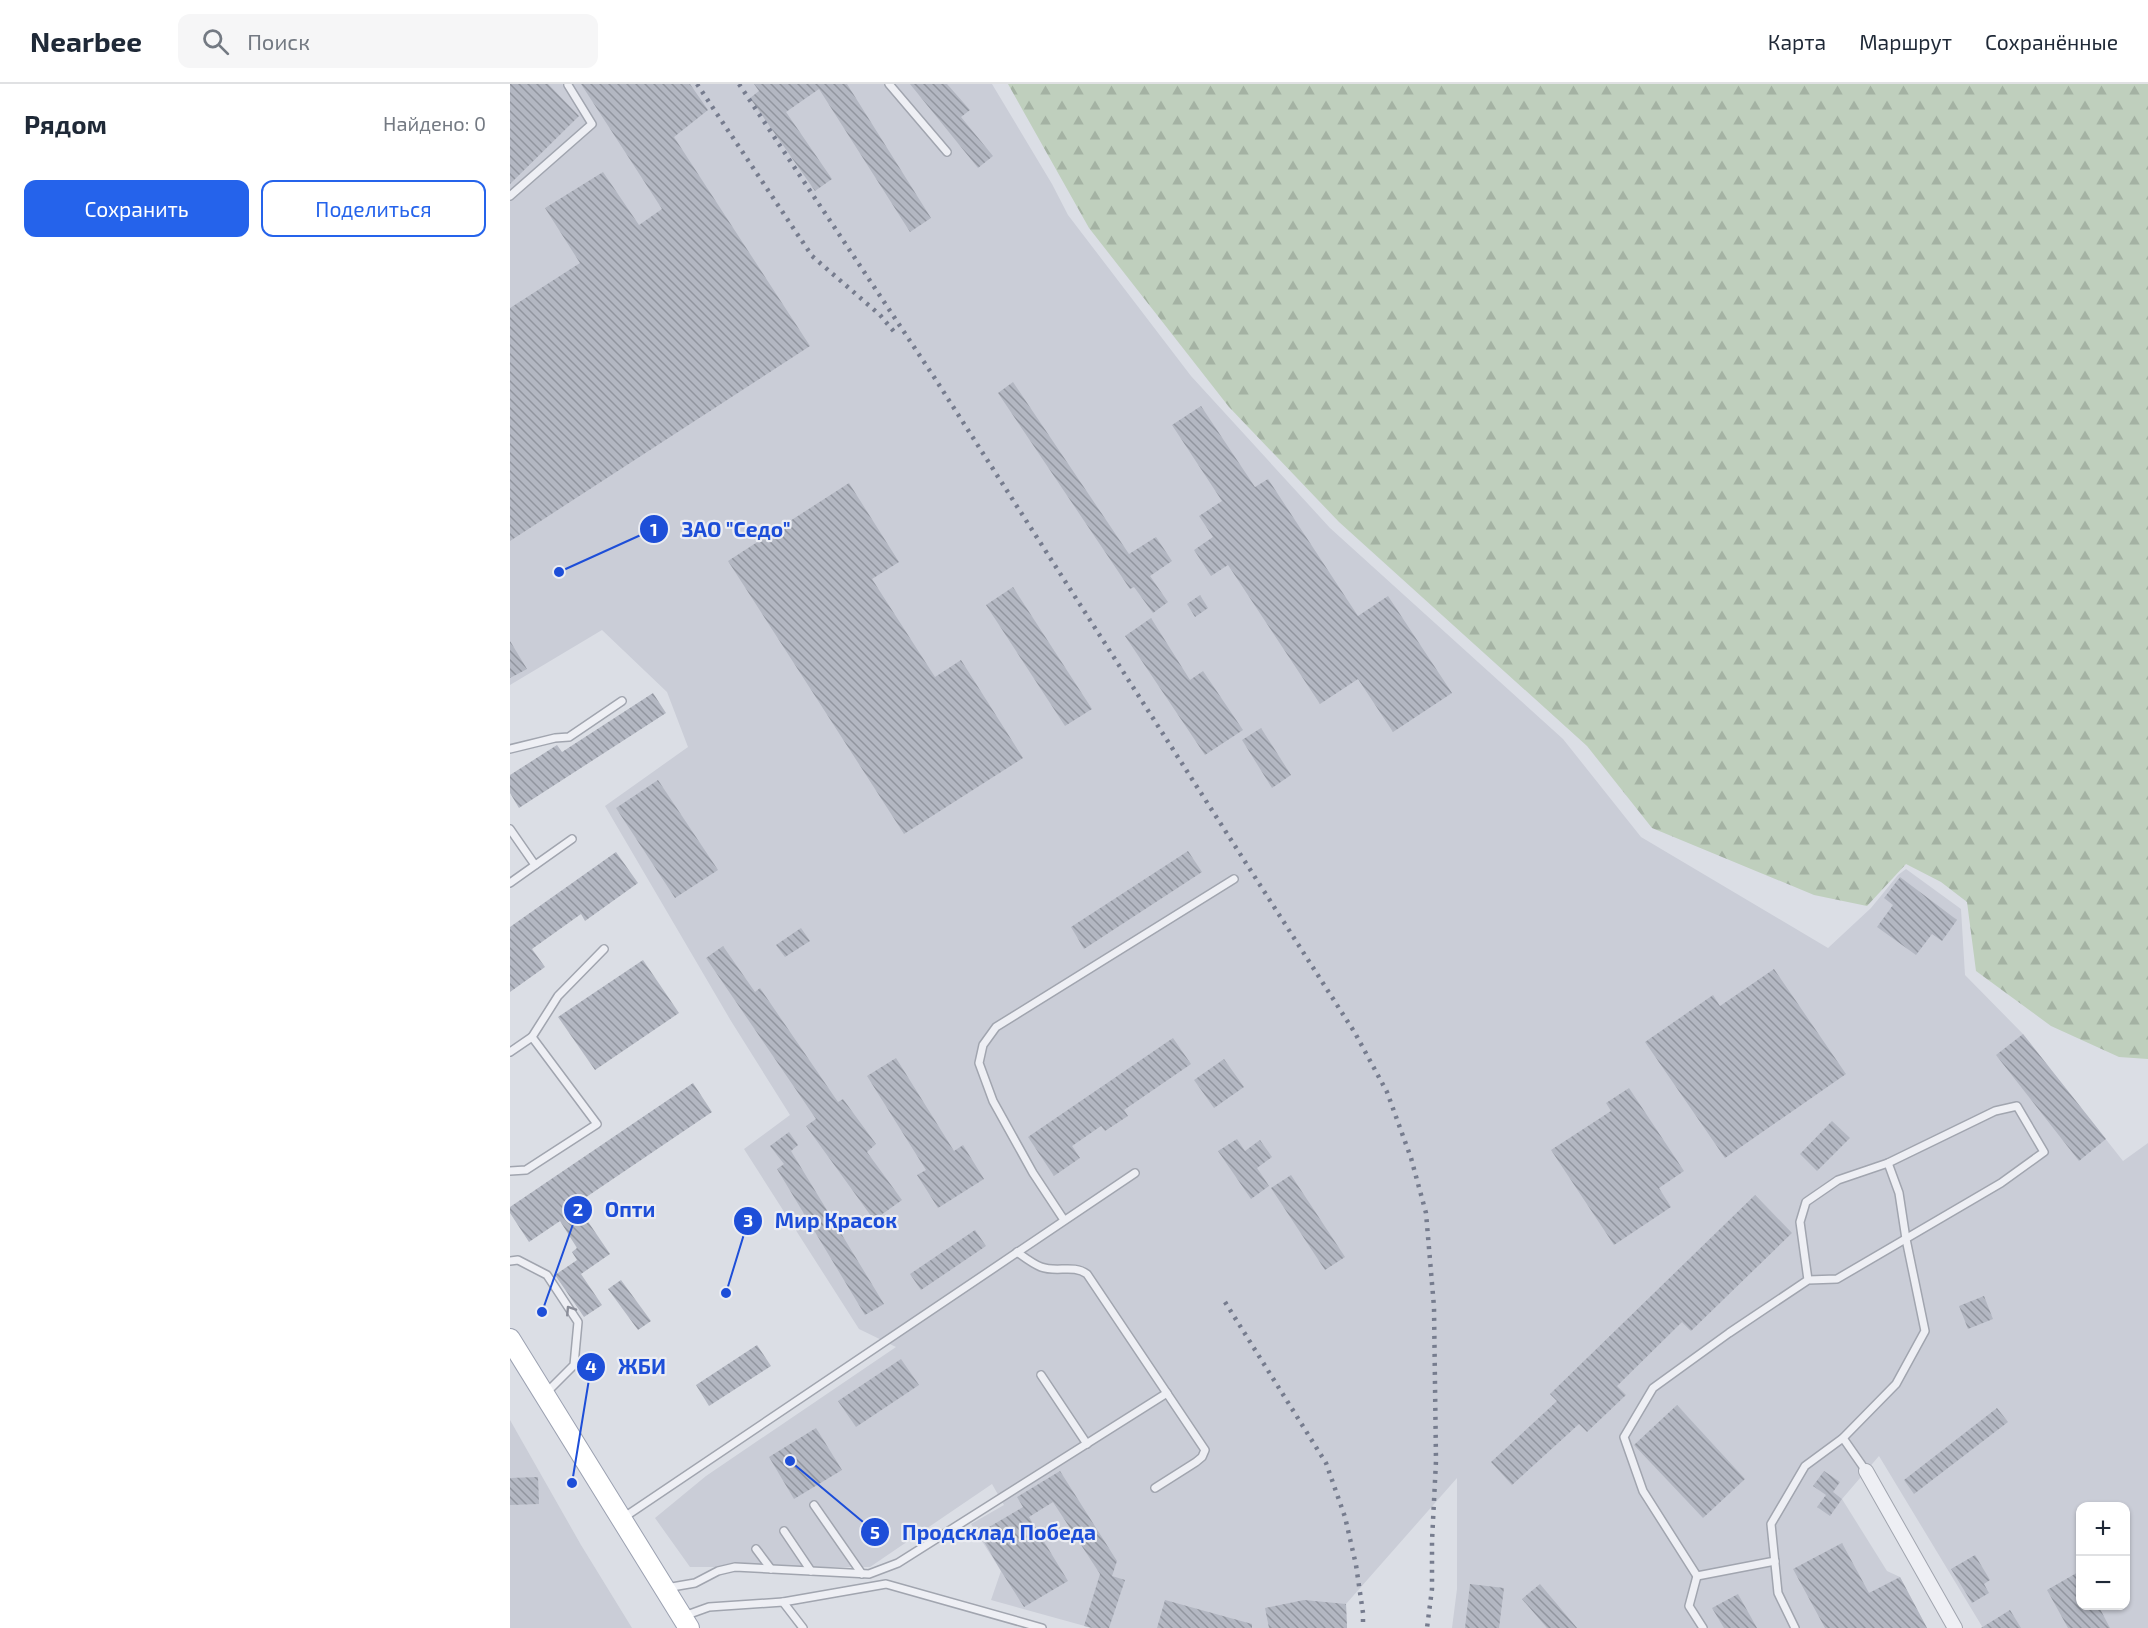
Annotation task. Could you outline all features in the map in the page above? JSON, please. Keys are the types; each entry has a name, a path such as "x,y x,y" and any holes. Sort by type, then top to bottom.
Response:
{"main road":[{"path":"510,1339 685,1622"}],"street":[{"path":"1866,1471 1955,1628"}],"lane":[{"path":"889,84 947,152"},
{"path":"510,196 592,124 568,85"},
{"path":"510,749 555,738 569,737 622,701"},
{"path":"510,828 535,865"},
{"path":"510,883 572,839"},
{"path":"1064,1220 1033,1173 993,1101 979,1063 983,1045 996,1028 1234,879"},
{"path":"510,1052 532,1037 558,996 604,949"},
{"path":"510,1171 526,1170 597,1124 532,1037"},
{"path":"1703,1628 1689,1606 1697,1576 1643,1491 1624,1437 1653,1388 1808,1280 1837,1279 2001,1183 2043,1152 2017,1106 1995,1111 1888,1163 1838,1180 1806,1202 1800,1222 1808,1280"},
{"path":"1795,1628 1778,1593 1771,1524 1805,1466 1844,1438 1896,1384 1925,1330 1899,1193 1888,1163"},
{"path":"621,1519 1135,1173"},
{"path":"1017,1252 1041,1267 1061,1271 1080,1269 1087,1274 1205,1450 1196,1462 1155,1488"},
{"path":"510,1261 518,1260 547,1275 578,1322 574,1365 544,1395"},
{"path":"1041,1375 1087,1444"},
{"path":"663,1588 695,1583 718,1571 735,1567 869,1574 898,1563 1167,1393"},
{"path":"1844,1438 1866,1471"},
{"path":"814,1505 862,1574"},
{"path":"783,1531 811,1571"},
{"path":"756,1549 771,1569"},
{"path":"1697,1576 1775,1562"},
{"path":"685,1622 709,1606 783,1602 886,1584 1042,1628"},
{"path":"783,1602 803,1628"}],"shaded area":[{"path":"510,84 992,84 1068,215 1191,376 1330,528 1563,739 1641,837 1828,948 1871,908 1898,875 1906,869 1961,909 1965,975 2023,1034 2123,1161 2148,1143 2148,1628 1983,1628 1879,1456 1842,1499 1887,1571 1900,1577 1927,1628 1452,1628 1457,1589 1457,1478 1346,1604 1347,1628 1092,1628 991,1600 1001,1571 971,1524 1004,1505 992,1484 870,1567 690,1567 655,1518 706,1476 896,1347 859,1329 744,1149 790,1115 731,1021 605,806 688,747 667,692 602,630 510,685"},
{"path":"510,1420 581,1545 632,1628 510,1628"}],"green space":[{"path":"1008,84 2148,84 2148,1059 2119,1057 2051,1026 1976,971 1967,902 1941,882 1906,864 1867,906 1814,895 1652,828 1587,746 1339,522 1229,407 1089,228"}],"building":[{"path":"510,84 548,84 579,116 510,184"},
{"path":"581,84 690,84 708,110 674,137 810,346 510,541 510,308 580,263 545,208 603,172 639,225 662,209"},
{"path":"754,84 847,84 931,218 910,232 819,89 786,112 832,179 815,191 750,98 759,91"},
{"path":"910,84 947,84 970,110 961,117 993,156 978,168"},
{"path":"1013,382 1129,554 1156,537 1172,561 1150,576 1168,602 1153,613 1134,587 1130,589 998,393"},
{"path":"1201,406 1255,487 1268,479 1358,616 1388,596 1452,693 1393,732 1358,679 1320,704 1228,565 1211,576 1194,550 1213,537 1199,516 1222,501 1172,425"},
{"path":"849,483 899,562 872,579 935,677 961,660 1023,758 904,834 728,561"},
{"path":"1013,587 1092,709 1065,726 986,605"},
{"path":"1200,595 1208,608 1195,617 1187,604"},
{"path":"1151,618 1190,680 1203,671 1243,730 1205,755 1125,636"},
{"path":"510,641 527,669 510,678"},
{"path":"653,693 666,713 519,808 510,793 510,775 557,745 562,752"},
{"path":"1261,728 1291,775 1272,788 1242,740"},
{"path":"658,780 718,870 675,898 616,808"},
{"path":"1188,851 1202,872 1084,949 1071,927"},
{"path":"616,852 638,883 585,921 581,914 532,949 545,967 510,992 510,927"},
{"path":"1900,877 1957,920 1942,941 1932,934 1916,955 1877,927 1893,905 1884,898"},
{"path":"801,928 810,941 785,957 776,945"},
{"path":"723,946 755,992 760,988 838,1102 843,1099 876,1144 867,1152 902,1200 874,1220 806,1126 816,1119 706,958"},
{"path":"643,960 679,1013 595,1070 558,1017"},
{"path":"1774,969 1846,1074 1725,1158 1645,1042 1713,995 1720,1006"},
{"path":"2023,1034 2106,1139 2079,1161 1996,1055"},
{"path":"1173,1038 1191,1064 1124,1110 1128,1116 1105,1131 1101,1126 1072,1146 1080,1158 1054,1176 1028,1137"},
{"path":"896,1058 954,1151 963,1145 984,1179 938,1208 917,1175 926,1170 867,1076"},
{"path":"1224,1059 1244,1087 1214,1108 1194,1080"},
{"path":"693,1083 712,1112 576,1204 610,1254 581,1274 602,1305 584,1317 555,1275 577,1260 572,1252 577,1248 560,1221 529,1242 510,1213 510,1207"},
{"path":"1629,1088 1684,1171 1659,1188 1671,1207 1614,1245 1551,1150 1611,1111 1606,1103"},
{"path":"1832,1121 1850,1138 1817,1171 1800,1154"},
{"path":"789,1132 798,1145 791,1151 884,1304 865,1315 777,1169 784,1164 770,1146"},
{"path":"1237,1139 1245,1151 1260,1140 1272,1157 1257,1168 1269,1186 1251,1199 1218,1151"},
{"path":"1291,1175 1345,1257 1325,1270 1271,1188"},
{"path":"1755,1195 1792,1233 1691,1331 1682,1322 1617,1386 1626,1395 1587,1432 1579,1424 1512,1485 1491,1462 1557,1401 1550,1394"},
{"path":"975,1230 986,1246 921,1290 910,1274"},
{"path":"621,1280 651,1321 638,1330 608,1289"},
{"path":"1984,1296 1993,1319 1968,1329 1959,1306"},
{"path":"757,1345 771,1366 709,1406 696,1385"},
{"path":"901,1359 919,1385 856,1427 838,1401"},
{"path":"1677,1405 1745,1479 1703,1518 1634,1445"},
{"path":"1997,1408 2008,1422 1914,1494 1904,1480"},
{"path":"816,1428 842,1470 794,1499 769,1457"},
{"path":"1060,1471 1117,1561 1112,1576 1125,1580 1109,1628 1084,1626 1100,1574 1053,1502 1029,1517 1068,1581 1024,1607 979,1533 1023,1507 1017,1497"},
{"path":"1824,1471 1840,1482 1833,1492 1842,1499 1830,1516 1817,1507 1826,1495 1813,1486"},
{"path":"538,1477 539,1504 510,1505 510,1478"},
{"path":"1842,1543 1869,1593 1900,1577 1927,1628 1825,1628 1793,1569"},
{"path":"1975,1555 1990,1580 1984,1584 1989,1593 1972,1603 1951,1569"},
{"path":"2076,1573 2076,1610 2101,1610 2110,1628 2068,1628 2047,1590"},
{"path":"1470,1584 1504,1588 1499,1628 1465,1628"},
{"path":"1540,1584 1577,1628 1547,1628 1522,1599"},
{"path":"1738,1594 1757,1628 1724,1628 1712,1608"},
{"path":"1165,1600 1252,1624 1252,1628 1157,1628"},
{"path":"1304,1600 1346,1604 1347,1628 1269,1628 1265,1608"},
{"path":"2010,1610 2021,1628 1981,1628"}],"railway":[{"path":"697,84 812,256 880,315 896,334"},
{"path":"739,84 934,377 1355,1033 1387,1092 1411,1158 1426,1213 1434,1307 1436,1461 1432,1589 1427,1628"},
{"path":"1225,1302 1326,1463 1345,1517 1356,1565 1363,1628"}],"place":[{"name":"ЗАО \"Седо\"","path":"559,572"},
{"name":"Мир Красок","path":"726,1293"},
{"name":"Опти","path":"542,1312"},
{"name":"Продсклад Победа","path":"790,1461"},
{"name":"ЖБИ","path":"572,1483"}]}
